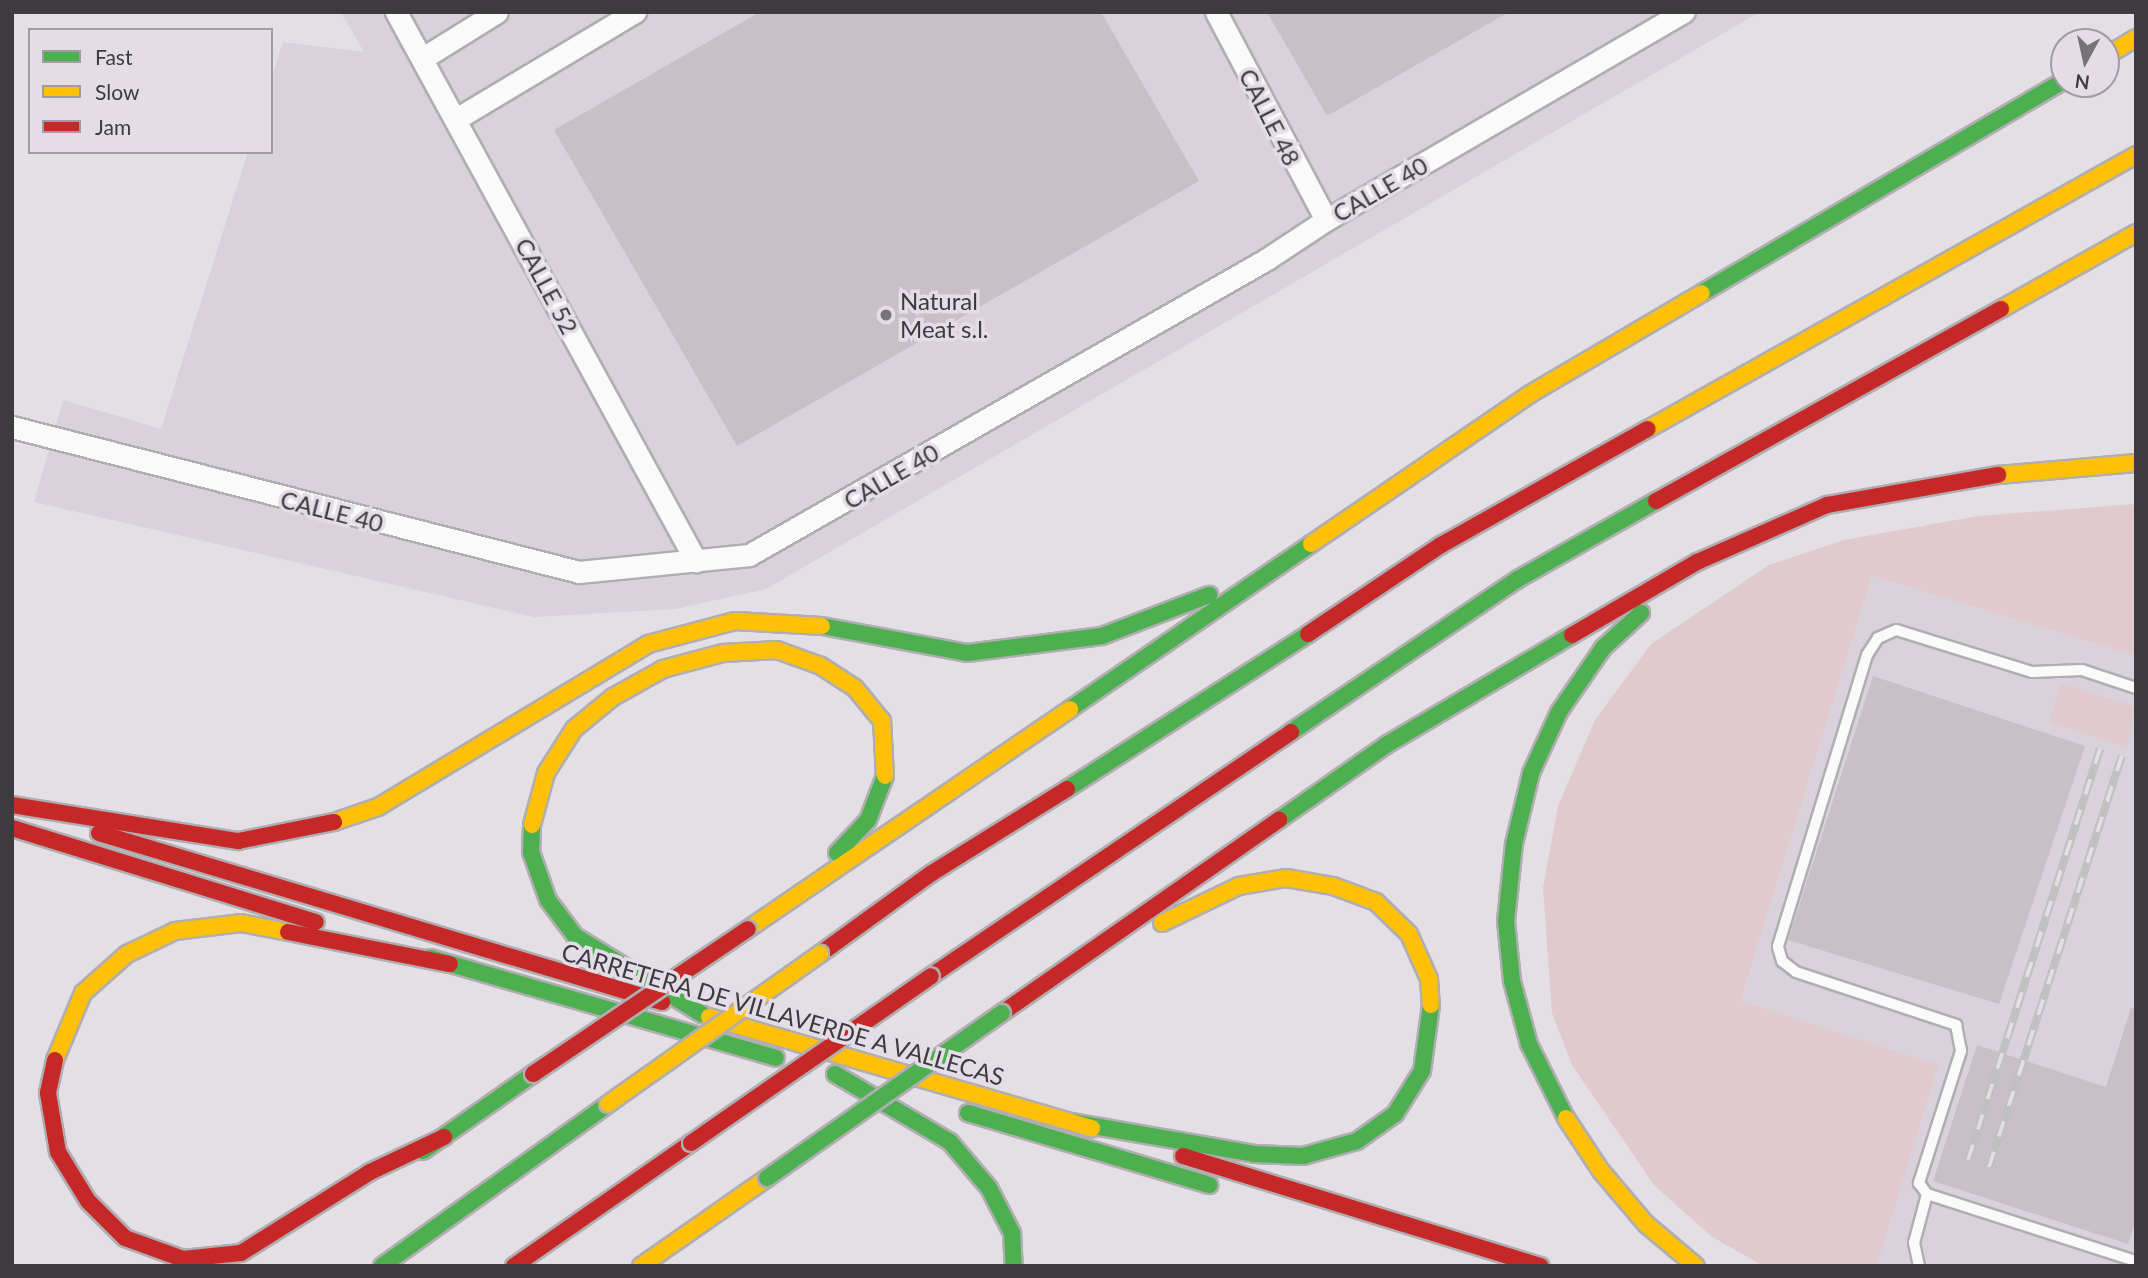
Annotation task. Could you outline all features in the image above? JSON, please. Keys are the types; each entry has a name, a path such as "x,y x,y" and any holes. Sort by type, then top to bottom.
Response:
{"main road":[{"path":"2120,48 2136,38"},
{"path":"303,1236 533,1074 795,900 1266,573 1530,394 2050,88"},
{"path":"382,1266 932,873 1189,713 1441,545 2136,155"},
{"path":"514,1266 931,976 1518,579 2136,233"},
{"path":"641,1266 1386,745 1697,562 1827,505 1960,478 2136,464"},
{"path":"1696,1266 1646,1224 1601,1171 1554,1100 1529,1044 1515,994 1506,921 1514,844 1531,773 1559,712 1603,648 1697,562"},
{"path":"12,806 238,841 310,830 378,807 648,644 735,621 804,623 967,653 1102,636 1266,573"},
{"path":"702,1014 576,936 548,900 531,852 533,810 546,773 574,729 613,697 663,670 723,653 777,650 821,666 855,688 881,721 888,768 868,820 795,900"},
{"name":"CARRETERA DE VILLAVERDE A VALLECAS","path":"12,806 1071,1122 1540,1266"},
{"name":"CARRETERA DE VILLAVERDE A VALLECAS","path":"12,828 450,964 914,1097"},
{"path":"1062,970 1239,886 1286,878 1333,886 1376,902 1409,933 1429,979 1433,1021 1422,1071 1416,1082 1395,1114 1357,1141 1303,1156 1254,1154 1071,1122"},
{"path":"444,1137 370,1172 241,1253 183,1259 125,1238 88,1201 58,1152 48,1093 58,1044 83,993 127,954 176,931 240,923 450,964"},
{"path":"835,1074 950,1142 989,1188 1012,1233 1014,1266"},
{"name":"CARRETERA DE VILLAVERDE A VALLECAS","path":"954,1109 1230,1191"},
{"path":"1428,1250 1480,1266"}],"street":[{"name":"CALLE 52","path":"396,12 696,561"},
{"path":"423,58 497,12"},
{"path":"456,119 635,12"},
{"name":"CALLE 48","path":"1216,12 1326,220"},
{"name":"CALLE 40","path":"12,427 579,572 749,555 785,537 1267,259 1326,220 1684,12"}],"lane":[{"path":"2134,1260 1927,1194 1919,1183 1961,1051 1956,1025 1796,972 1782,961 1778,947 1867,655 1878,638 1896,630 2032,672 2082,670 2136,688"},
{"path":"1919,1266 1914,1243 1927,1194"}],"shaded area":[{"path":"341,12 1760,12 766,589 675,609 534,617 34,502 63,400 161,429 247,154 273,154 273,74 283,42 364,52"},
{"path":"2136,504 2136,656 1872,576 1741,1001 1938,1065 1877,1266 1763,1266 1711,1236 1654,1185 1572,1065 1552,1013 1543,888 1558,806 1595,720 1651,644 1769,565 1844,540 1978,516"},
{"path":"1872,576 2136,656 2136,1266 1877,1266 1937,1065 1741,1002"},
{"path":"2061,683 2136,707 2126,747 2049,722"}],"building":[{"path":"760,12 1101,12 1199,181 737,446 554,130"},
{"path":"1267,12 1509,12 1327,116"},
{"path":"1873,676 2085,746 1999,1004 1788,940"},
{"path":"2131,1008 2136,1009 2136,1220 2128,1244 1933,1181 1977,1045 2106,1087"}],"railway":[{"path":"1968,1160 2100,749"},
{"path":"1989,1167 2122,756"}],"traffic: fast":[{"path":"1702,293 2050,89"},
{"path":"1291,732 1518,579 1656,501"},
{"path":"1070,709 1311,544"},
{"path":"822,626 967,653 1102,636 1209,595"},
{"path":"1566,1118 1529,1044 1512,981 1506,921 1514,844 1531,773 1559,712 1603,648 1641,613"},
{"path":"1067,789 1308,634"},
{"path":"1279,820 1386,745 1572,635"},
{"path":"837,853 868,820 885,776"},
{"path":"532,825 531,852 548,900 575,936 702,1014"},
{"path":"430,958 776,1058"},
{"path":"1071,1122 1254,1154 1303,1156 1357,1141 1395,1114 1422,1071 1431,1005"},
{"path":"767,1178 1002,1013"},
{"path":"423,1151 533,1074"},
{"path":"835,1074 950,1142 989,1188 1012,1233 1014,1266"},
{"path":"382,1266 608,1104"},
{"path":"968,1113 1209,1185"}],"traffic: slow":[{"path":"2120,48 2136,38"},
{"path":"1648,429 2136,155"},
{"path":"2001,309 2136,233"},
{"path":"1311,544 1530,394 1702,293"},
{"path":"1998,475 2136,463"},
{"path":"334,822 378,807 648,644 735,621 822,626"},
{"path":"532,825 546,773 574,729 613,697 663,669 723,653 777,650 821,666 855,688 882,721 885,776"},
{"path":"748,929 1070,709"},
{"path":"1162,923 1239,886 1286,878 1333,886 1376,902 1409,934 1429,979 1431,1005"},
{"path":"55,1060 83,993 127,954 175,931 241,923 288,932"},
{"path":"608,1104 820,954"},
{"path":"709,1017 1092,1128"},
{"path":"1566,1118 1601,1171 1646,1224 1696,1266"},
{"path":"641,1266 767,1178"}],"traffic: jam":[{"path":"1656,501 2001,309"},
{"path":"1308,634 1441,545 1648,429"},
{"path":"1572,635 1697,562 1827,505 1998,475"},
{"path":"931,976 1291,732"},
{"path":"820,954 932,873 1067,789"},
{"path":"12,805 238,841 334,822"},
{"path":"1002,1013 1279,820"},
{"path":"12,828 316,922"},
{"path":"99,833 662,1002"},
{"path":"533,1074 748,929"},
{"path":"288,932 450,964"},
{"path":"691,1143 931,976"},
{"path":"55,1060 48,1093 58,1152 88,1201 125,1238 183,1259 241,1253 370,1172 444,1137"},
{"path":"514,1266 691,1143"},
{"path":"1183,1156 1540,1266"}],"place":[{"name":"Natural Meat s.l.","path":"886,315"}]}
